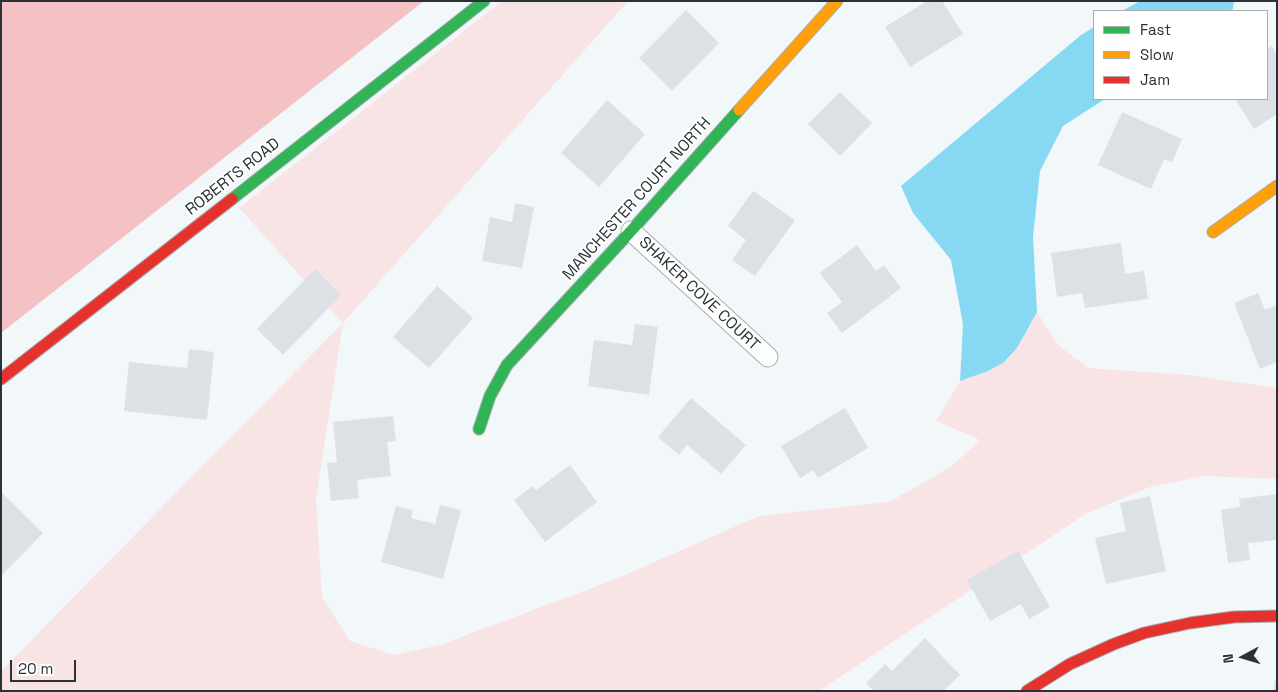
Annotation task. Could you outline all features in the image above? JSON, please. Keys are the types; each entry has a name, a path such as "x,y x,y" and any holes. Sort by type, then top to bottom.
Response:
{"street":[{"name":"ROBERTS ROAD","path":"1,379 484,1"},
{"name":"MANCHESTER COURT NORTH","path":"479,429 490,396 507,365 837,1"},
{"path":"1212,232 1277,186"},
{"name":"SHAKER COVE COURT","path":"631,230 768,357"},
{"path":"1027,691 1070,664 1114,644 1144,634 1198,621 1234,617 1277,616"}],"shaded area":[{"path":"1,1 424,1 1,333"},
{"path":"502,1 628,1 343,323 239,208"},
{"path":"1037,312 1057,344 1088,368 1189,375 1277,388 1277,479 1205,476 1150,487 1087,513 819,691 1,691 1,671 343,323 316,499 322,597 350,641 394,655 440,645 616,579 759,516 889,502 951,467 980,440 936,421 960,381 988,371 1017,348"}],"water":[{"path":"1140,1 1234,1 1233,9 1230,10 1124,10"},
{"path":"1093,28 1093,100 1103,100 1063,126 1040,171 1033,237 1037,312 1017,348 1003,363 988,371 960,381 963,324 951,260 913,213 901,186 1081,35"}],"building":[{"path":"927,1 942,1 963,34 910,67 885,27"},
{"path":"686,10 719,43 672,91 639,58"},
{"path":"1272,46 1277,54 1277,114 1254,129 1236,100 1268,100 1268,48"},
{"path":"840,92 872,123 840,156 808,124"},
{"path":"607,100 645,134 599,187 561,153"},
{"path":"1122,112 1182,139 1172,162 1164,159 1151,189 1098,165"},
{"path":"753,191 795,220 755,276 732,260 746,240 728,226"},
{"path":"515,203 534,207 522,268 482,261 490,217 512,222"},
{"path":"1121,243 1125,274 1144,271 1148,299 1085,308 1082,293 1057,297 1051,253"},
{"path":"857,245 876,271 884,265 901,288 842,333 827,313 842,302 820,273"},
{"path":"315,269 341,295 283,355 257,329"},
{"path":"437,286 473,318 429,368 393,337"},
{"path":"1258,293 1265,310 1277,305 1277,362 1260,369 1234,303"},
{"path":"635,324 658,327 649,395 588,386 594,340 632,345"},
{"path":"189,349 214,352 207,420 124,411 129,362 187,368"},
{"path":"691,398 746,445 721,474 687,445 679,455 658,437"},
{"path":"845,408 868,448 818,478 813,470 800,478 781,446"},
{"path":"393,416 396,441 387,442 391,476 357,480 359,498 331,501 327,463 337,462 333,422"},
{"path":"570,465 597,502 545,542 514,500 533,486 536,490"},
{"path":"1,492 43,533 1,576"},
{"path":"1277,494 1277,540 1248,543 1250,560 1228,563 1221,510 1240,507 1239,499"},
{"path":"1150,496 1166,571 1106,584 1095,538 1126,531 1120,503"},
{"path":"440,505 461,510 443,579 381,562 396,506 413,510 411,518 435,524"},
{"path":"1018,551 1050,607 1029,619 1021,604 990,621 967,580"},
{"path":"925,638 960,675 943,691 874,691 866,683 885,664 892,671"},
{"path":"1274,681 1277,681 1277,691 1274,691"}],"traffic: fast":[{"path":"232,199 484,1"},
{"path":"479,429 490,396 507,365 631,231 739,110"}],"traffic: slow":[{"path":"739,110 837,1"},
{"path":"1213,232 1277,186"}],"traffic: jam":[{"path":"1,379 232,199"},
{"path":"1027,691 1070,664 1144,633 1190,623 1234,617 1277,616"}]}
